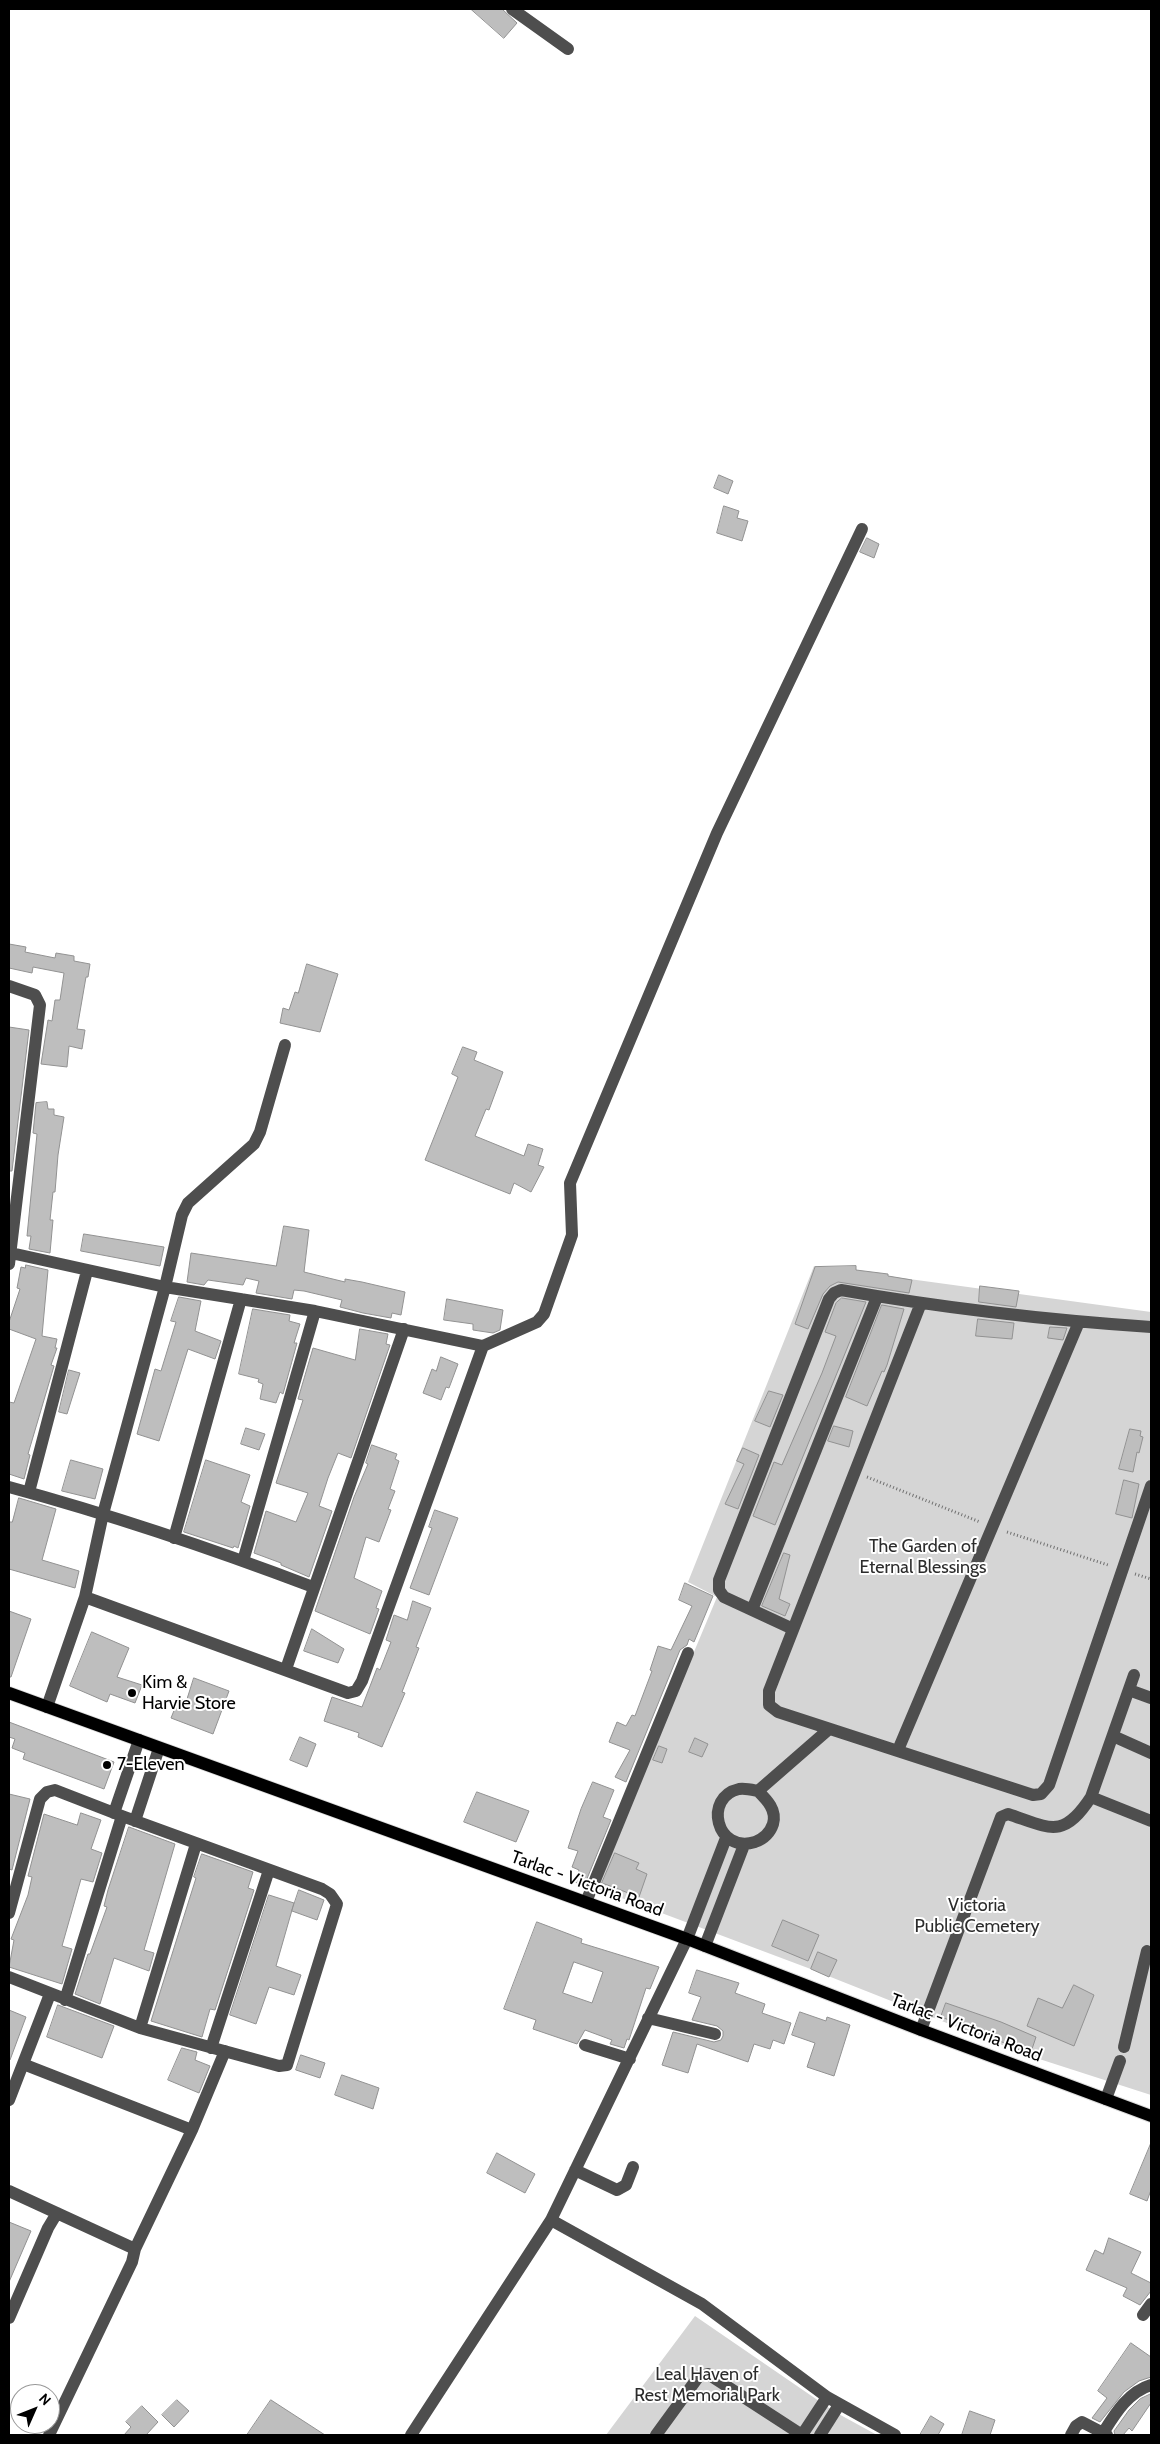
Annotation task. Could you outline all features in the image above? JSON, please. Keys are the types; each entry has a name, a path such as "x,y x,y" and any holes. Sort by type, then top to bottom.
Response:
{"main road":[{"name":"Tarlac - Victoria Road","path":"9,1693 687,1939 921,2030 1151,2116"}],"street":[{"path":"512,9 568,49"},
{"path":"9,986 35,995 40,1005 10,1259 315,1311 483,1346 537,1322 544,1314 572,1235 570,1183 717,833 862,529"},
{"path":"47,1707 85,1597 103,1514 165,1286 182,1215 188,1203 254,1144 260,1132 285,1045"},
{"path":"29,1492 87,1271"},
{"path":"793,1629 724,1597 719,1590 719,1580 829,1299 834,1293 841,1290 921,1303 1079,1322 1151,1328"},
{"path":"752,1610 877,1297"},
{"path":"174,1538 241,1299"},
{"path":"921,1303 769,1690 769,1705 778,1712 828,1730 898,1750 1033,1795 1041,1794 1049,1786 1151,1486"},
{"path":"243,1560 315,1311"},
{"path":"898,1750 1079,1322"},
{"path":"286,1669 404,1329"},
{"path":"85,1597 348,1693 356,1692 362,1681 483,1346"},
{"path":"9,1487 103,1514 243,1560 313,1587"},
{"path":"586,1902 688,1653"},
{"path":"921,2030 1001,1817 1008,1814 1050,1828 1061,1828 1080,1814 1091,1797 1134,1675"},
{"path":"1129,1690 1151,1698"},
{"path":"758,1791 828,1730"},
{"path":"1113,1736 1151,1753"},
{"path":"65,2000 139,1740"},
{"path":"135,1821 159,1748"},
{"path":"741,1788 758,1791 771,1804 773,1824 763,1839 744,1845 726,1838 718,1824 718,1808 729,1793 741,1788"},
{"path":"9,1913 40,1799 47,1792 55,1790 196,1844 322,1889 330,1894 337,1904 287,2065 279,2066 140,2028 9,1977"},
{"path":"1091,1797 1151,1821"},
{"path":"411,2435 552,2220 687,1939 726,1838"},
{"path":"140,2028 196,1844"},
{"path":"705,1946 744,1845"},
{"path":"211,2048 269,1870"},
{"path":"1124,2047 1147,1952"},
{"path":"9,2100 50,1994"},
{"path":"648,2018 715,2034"},
{"path":"585,2045 630,2058"},
{"path":"49,2435 132,2262 135,2249 192,2130 225,2051"},
{"path":"1106,2099 1120,2060"},
{"path":"23,2064 192,2130"},
{"path":"575,2170 617,2190 626,2185 632,2167"},
{"path":"9,2191 135,2249"},
{"path":"9,2318 48,2228 57,2213"},
{"path":"552,2220 702,2304 827,2397 895,2435"},
{"path":"1143,2315 1151,2304"},
{"path":"656,2435 699,2376 708,2374 802,2435 827,2397"},
{"path":"1071,2435 1076,2426 1082,2422 1105,2434 1121,2407 1133,2394 1151,2385"},
{"path":"820,2435 839,2405"}],"green space":[{"name":"The Garden of Eternal Blessings","path":"814,1266 1151,1312 1151,2095 1030,2056 808,1968 595,1888 717,1597 688,1582"},
{"name":"Leal Haven of Rest Memorial Park","path":"695,2316 835,2412 877,2435 606,2435"}],"building":[{"path":"471,9 502,9 517,23 504,38"},
{"path":"719,475 733,481 728,494 714,488"},
{"path":"724,506 739,511 737,518 748,521 742,541 717,533"},
{"path":"867,538 879,544 874,558 860,552"},
{"path":"9,944 26,947 25,952 55,958 56,953 74,956 74,961 90,964 77,1029 85,1030 82,1049 69,1046 67,1067 41,1064 48,1020 52,1021 55,1000 60,1000 64,973 33,967 32,973 9,968"},
{"path":"307,964 338,974 320,1032 280,1023 283,1008 289,1010 295,992 298,993"},
{"path":"9,1027 29,1030 12,1171 9,1171"},
{"path":"463,1047 477,1052 474,1060 503,1072 489,1110 486,1109 475,1136 524,1156 528,1144 543,1149 538,1165 544,1167 531,1192 514,1183 510,1194 425,1160 458,1077 452,1074"},
{"path":"47,1102 48,1109 54,1109 54,1115 64,1117 50,1220 53,1220 50,1253 29,1249 31,1236 27,1236 37,1134 33,1133 36,1103"},
{"path":"284,1226 309,1230 304,1272 345,1282 345,1279 405,1292 401,1315 392,1313 391,1318 363,1313 340,1307 342,1300 304,1291 294,1290 292,1299 256,1293 259,1281 246,1278 243,1285 208,1280 204,1285 187,1282 191,1253 276,1266"},
{"path":"84,1234 164,1247 160,1266 81,1251"},
{"path":"26,1265 48,1270 42,1336 57,1339 55,1348 57,1348 51,1365 54,1366 28,1454 30,1455 24,1479 9,1474 9,1402 14,1403 36,1339 9,1329 9,1322 20,1289 17,1288 21,1267 25,1268"},
{"path":"856,1266 856,1270 888,1274 888,1276 912,1280 909,1293 838,1282 830,1286 823,1294 808,1329 795,1324 815,1267"},
{"path":"980,1286 1019,1291 1016,1307 979,1302"},
{"path":"179,1297 201,1301 195,1331 221,1341 215,1359 188,1349 159,1441 137,1434 155,1369 161,1371 176,1322 171,1321"},
{"path":"842,1298 866,1302 775,1525 753,1516 774,1462 782,1465 822,1373 836,1336 825,1332 836,1303"},
{"path":"447,1299 503,1310 500,1330 493,1333 473,1330 473,1324 444,1320"},
{"path":"882,1305 904,1309 887,1365 884,1372 882,1371 867,1406 846,1397"},
{"path":"253,1309 290,1315 289,1321 300,1324 294,1343 297,1343 283,1394 280,1392 276,1403 260,1399 263,1384 258,1382 259,1379 239,1374"},
{"path":"978,1319 1014,1323 1012,1339 976,1336"},
{"path":"1050,1327 1067,1328 1063,1340 1048,1338"},
{"path":"360,1329 388,1334 386,1344 390,1345 351,1458 338,1453 328,1478 319,1506 332,1511 309,1577 281,1565 281,1563 254,1553 266,1511 296,1522 308,1493 276,1483 303,1400 298,1399 313,1348 355,1360"},
{"path":"441,1357 458,1364 449,1388 446,1387 441,1400 423,1393 432,1369 436,1371"},
{"path":"69,1370 80,1373 67,1414 59,1412"},
{"path":"769,1391 783,1395 770,1427 755,1421"},
{"path":"834,1426 853,1431 849,1447 828,1441"},
{"path":"246,1428 265,1434 259,1450 241,1444"},
{"path":"1130,1429 1141,1431 1140,1436 1143,1437 1139,1453 1137,1452 1133,1472 1119,1469"},
{"path":"372,1445 397,1454 395,1459 399,1461 390,1489 395,1491 388,1509 391,1510 379,1542 366,1537 354,1578 382,1591 376,1608 379,1609 370,1634 315,1611 354,1497 368,1464 366,1463"},
{"path":"743,1448 759,1455 738,1509 725,1504 744,1464 737,1461"},
{"path":"71,1460 103,1469 95,1499 62,1491"},
{"path":"206,1460 250,1475 241,1502 250,1506 238,1548 184,1532"},
{"path":"1124,1480 1139,1484 1132,1518 1116,1514"},
{"path":"19,1498 56,1509 42,1560 79,1571 75,1588 9,1569 9,1522 12,1522"},
{"path":"435,1510 458,1518 429,1595 410,1588 432,1528 429,1527"},
{"path":"784,1553 790,1555 779,1599 790,1604 785,1616 762,1606"},
{"path":"685,1583 713,1596 694,1642 689,1639 687,1645 680,1650 626,1782 615,1777 630,1750 609,1742 617,1722 626,1726 632,1715 635,1716 652,1671 650,1670 658,1646 671,1650 692,1606 679,1600"},
{"path":"413,1601 431,1608 416,1647 419,1648 402,1692 405,1693 382,1747 358,1737 359,1733 324,1721 332,1697 362,1707 377,1668 380,1670 391,1642 386,1640 394,1615 407,1620"},
{"path":"9,1611 31,1619 11,1677 9,1677"},
{"path":"312,1629 344,1649 338,1663 304,1651"},
{"path":"92,1632 129,1648 117,1677 142,1685 135,1703 110,1694 107,1702 70,1686"},
{"path":"194,1678 229,1691 213,1734 171,1718 179,1698 186,1701"},
{"path":"9,1722 114,1762 104,1789 23,1759 25,1753 12,1748 15,1739 9,1737"},
{"path":"300,1737 316,1744 307,1767 290,1760"},
{"path":"695,1738 708,1744 702,1757 689,1752"},
{"path":"659,1746 667,1749 662,1763 653,1760"},
{"path":"593,1782 614,1790 603,1817 611,1820 584,1886 575,1882 579,1870 572,1867 578,1851 568,1848 581,1809"},
{"path":"477,1792 529,1811 516,1842 464,1822"},
{"path":"9,1794 30,1799 12,1870 9,1869"},
{"path":"81,1813 101,1820 91,1849 102,1853 93,1882 81,1879 62,1946 72,1949 62,1984 9,1967 14,1940 11,1939 28,1895 32,1877 28,1876 44,1814 77,1825"},
{"path":"129,1827 175,1844 144,1950 154,1953 149,1971 114,1958 100,2004 75,1994 88,1954 90,1954 107,1907 104,1906 108,1890"},
{"path":"615,1853 639,1863 636,1869 647,1874 639,1897 602,1883"},
{"path":"202,1854 253,1872 248,1888 254,1890 215,2010 210,2009 202,2037 151,2021"},
{"path":"299,1890 324,1900 317,1920 292,1911"},
{"path":"269,1895 294,1903 276,1966 301,1975 294,1995 269,1987 256,2024 230,2015"},
{"path":"783,1920 819,1935 808,1961 772,1946"},
{"path":"537,1922 582,1939 581,1943 659,1967 650,1989 646,1988 629,2040 627,2039 624,2048 610,2044 612,2040 585,2030 577,2044 533,2029 536,2020 504,2009","holes":["574,1962 603,1972 592,2003 563,1993"]},
{"path":"818,1952 837,1960 829,1977 811,1969"},
{"path":"697,1970 739,1983 735,1993 765,2004 762,2013 791,2023 784,2044 773,2040 770,2049 754,2044 748,2062 697,2044 688,2073 662,2065 673,2032 714,2042 721,2040 723,2036 723,2031 717,2026 692,2020 701,1997 689,1993"},
{"path":"1074,1985 1094,1995 1074,2046 1027,2026 1038,1998 1062,2008"},
{"path":"946,2003 1001,2022 1036,2037 1030,2055 974,2029 941,2017"},
{"path":"58,2005 114,2026 102,2058 47,2037"},
{"path":"9,2010 26,2017 10,2060 9,2060"},
{"path":"800,2012 826,2021 827,2017 850,2025 834,2076 807,2067 815,2043 792,2035"},
{"path":"182,2048 197,2052 195,2060 210,2066 199,2093 168,2080"},
{"path":"301,2055 325,2063 320,2078 296,2070"},
{"path":"342,2075 379,2088 373,2109 335,2095"},
{"path":"1151,2143 1151,2190 1147,2201 1130,2194"},
{"path":"497,2153 535,2174 525,2193 487,2173"},
{"path":"9,2222 31,2231 9,2282"},
{"path":"1109,2238 1141,2252 1131,2273 1151,2283 1151,2291 1140,2305 1123,2296 1127,2288 1086,2270 1095,2250 1103,2254"},
{"path":"1131,2343 1151,2357 1151,2377 1139,2381 1124,2392 1100,2422 1092,2418 1107,2398 1098,2391"},
{"path":"1151,2394 1151,2403 1132,2431 1129,2428 1123,2435 1115,2435 1114,2431 1129,2410 1140,2399"},
{"path":"177,2400 189,2411 174,2427 162,2415"},
{"path":"271,2400 325,2435 247,2435"},
{"path":"142,2406 158,2422 146,2435 124,2435 131,2427 126,2422"},
{"path":"970,2411 995,2420 990,2435 962,2435"},
{"path":"931,2416 944,2424 938,2435 920,2435"}],"place":[{"name":"Kim & Harvie Store","path":"132,1693"},
{"name":"7-Eleven","path":"107,1765"}],"park label":[{"name":"Victoria Public Cemetery","path":"977,1916"}]}
